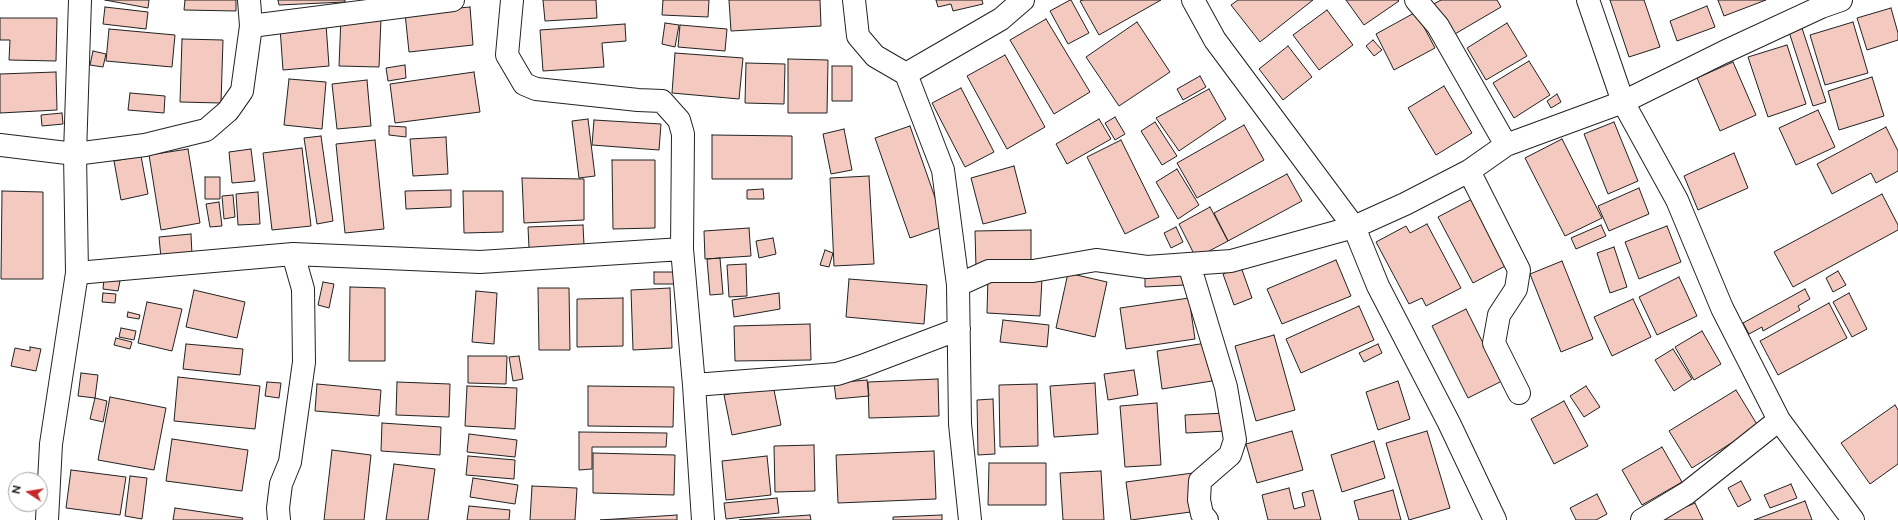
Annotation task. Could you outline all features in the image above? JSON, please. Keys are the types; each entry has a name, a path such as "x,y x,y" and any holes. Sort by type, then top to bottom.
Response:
{"street":[{"path":"47,520 51,444 77,273 76,154 80,0"},
{"path":"0,145 76,154 145,145 206,130 228,111 242,91 251,26 249,0"},
{"path":"251,26 453,0"},
{"path":"512,0 507,55 524,84 536,89 638,100 662,101 679,120 683,134 682,249 694,385 703,520"},
{"path":"854,0 858,36 875,56 906,74 919,105 942,170 958,285 960,424 970,520"},
{"path":"906,74 1001,19 1023,0"},
{"path":"1193,0 1215,40 1354,227 1378,286 1449,423 1495,520"},
{"path":"1416,0 1438,26 1506,145"},
{"path":"1588,0 1623,102 1677,200 1722,308 1779,420 1853,520"},
{"path":"958,285 989,271 1032,271 1096,260 1147,267 1231,261 1354,227 1405,204 1469,171 1506,145 1623,102 1821,3 1841,0"},
{"path":"1469,171 1519,270 1516,289 1499,315 1494,343 1519,393"},
{"path":"77,273 293,254 480,262 682,249"},
{"path":"279,520 278,508 281,484 290,462 304,362 303,289 293,254"},
{"path":"1188,264 1226,387 1235,440 1230,455 1200,481 1199,500 1202,514 1207,520"},
{"path":"694,385 837,374 959,329"},
{"path":"1642,520 1687,493 1779,420"}],"building":[{"path":"105,0 149,0 148,8"},
{"path":"185,0 236,0 236,11 184,10"},
{"path":"278,0 345,0 345,2 279,5"},
{"path":"543,0 596,0 597,18 545,21"},
{"path":"663,0 709,0 708,17 662,15"},
{"path":"729,0 820,0 821,26 731,31"},
{"path":"936,0 982,0 983,4 953,11 951,4 938,7"},
{"path":"1070,0 1089,33 1068,44 1050,11"},
{"path":"1161,0 1099,35 1080,1"},
{"path":"1238,0 1313,0 1260,42 1231,5"},
{"path":"1346,0 1398,0 1399,1 1364,25"},
{"path":"1441,0 1497,0 1501,7 1448,38 1430,6"},
{"path":"1610,0 1644,0 1660,47 1629,57"},
{"path":"1718,0 1766,0 1724,16"},
{"path":"1707,6 1715,27 1677,41 1670,21"},
{"path":"105,7 148,12 146,29 103,24"},
{"path":"470,7 473,45 409,52 405,13"},
{"path":"1891,8 1898,33 1898,40 1867,50 1857,18"},
{"path":"1327,10 1353,45 1319,70 1293,35"},
{"path":"1416,12 1435,48 1394,70 1376,34"},
{"path":"341,17 381,19 379,67 339,66"},
{"path":"0,18 57,18 56,61 9,60 10,40 0,40"},
{"path":"1046,19 1090,92 1054,114 1010,40"},
{"path":"1137,22 1170,72 1119,106 1086,57"},
{"path":"1853,22 1868,73 1825,85 1810,35"},
{"path":"665,23 679,25 675,47 662,44"},
{"path":"1507,23 1527,56 1486,80 1467,48"},
{"path":"326,24 329,66 283,70 280,28"},
{"path":"625,24 626,41 602,43 604,67 543,71 540,30"},
{"path":"680,25 727,29 725,51 678,47"},
{"path":"1802,28 1826,102 1813,106 1789,32"},
{"path":"109,29 175,35 172,67 106,61"},
{"path":"182,39 223,40 221,103 180,102"},
{"path":"1373,40 1382,50 1374,56 1366,46"},
{"path":"1787,45 1806,104 1768,117 1748,57"},
{"path":"1288,46 1312,77 1283,100 1259,69"},
{"path":"93,51 106,54 103,67 90,65"},
{"path":"675,53 743,58 739,99 672,93"},
{"path":"1005,55 1045,127 1007,149 967,76"},
{"path":"788,59 828,60 827,113 788,113"},
{"path":"1529,61 1550,95 1514,118 1493,83"},
{"path":"1733,62 1756,115 1720,131 1697,78"},
{"path":"746,63 785,64 784,104 745,103"},
{"path":"405,65 406,78 388,81 386,68"},
{"path":"832,66 852,66 852,101 832,101"},
{"path":"56,72 57,110 0,113 0,74"},
{"path":"474,72 480,112 395,123 390,84"},
{"path":"1200,76 1206,87 1183,100 1177,89"},
{"path":"1872,77 1884,116 1839,130 1828,91"},
{"path":"289,79 326,82 322,129 284,125"},
{"path":"367,80 371,126 337,129 332,84"},
{"path":"1444,86 1472,133 1436,155 1408,108"},
{"path":"961,88 994,152 965,167 932,103"},
{"path":"1209,89 1226,119 1179,151 1156,118"},
{"path":"130,93 165,96 164,113 128,110"},
{"path":"1557,94 1561,102 1551,108 1547,101"},
{"path":"1818,110 1835,147 1796,165 1779,128"},
{"path":"62,113 63,124 42,126 41,115"},
{"path":"1115,117 1125,134 1115,140 1105,123"},
{"path":"588,119 595,176 579,178 572,121"},
{"path":"1099,119 1111,139 1067,164 1056,144"},
{"path":"594,120 661,124 659,150 592,145"},
{"path":"1155,122 1177,156 1162,165 1141,131"},
{"path":"1614,122 1638,181 1608,194 1584,134"},
{"path":"1244,125 1264,160 1197,198 1177,163"},
{"path":"389,126 406,127 406,137 389,135"},
{"path":"910,126 945,226 910,238 875,138"},
{"path":"1886,127 1898,151 1898,171 1876,183 1871,173 1832,194 1817,164"},
{"path":"844,129 852,170 831,174 823,134"},
{"path":"712,135 792,136 792,179 712,179"},
{"path":"321,136 333,221 317,224 304,138"},
{"path":"446,137 448,174 413,176 410,139"},
{"path":"1562,139 1602,218 1565,236 1525,158"},
{"path":"375,140 384,229 345,233 336,144"},
{"path":"1121,140 1159,217 1125,234 1087,157"},
{"path":"302,148 311,226 272,230 263,153"},
{"path":"188,149 200,223 161,230 149,155"},
{"path":"251,149 255,181 232,183 229,152"},
{"path":"1734,153 1748,188 1698,210 1684,176"},
{"path":"141,156 148,194 121,200 114,161"},
{"path":"612,160 655,160 655,228 613,229"},
{"path":"1014,166 1026,213 983,224 971,178"},
{"path":"1177,169 1199,205 1178,219 1156,182"},
{"path":"1287,174 1302,201 1228,241 1214,213"},
{"path":"869,176 874,264 834,266 830,178"},
{"path":"205,177 220,177 220,199 205,199"},
{"path":"522,178 584,179 584,220 524,223"},
{"path":"1639,188 1649,214 1609,231 1598,206"},
{"path":"763,189 764,199 747,199 747,190"},
{"path":"451,190 451,207 406,209 405,191"},
{"path":"2,191 43,192 43,279 1,279"},
{"path":"463,191 503,191 503,232 464,233"},
{"path":"258,192 260,224 238,225 236,194"},
{"path":"1882,194 1898,225 1898,230 1793,287 1774,252"},
{"path":"233,195 235,217 224,219 222,196"},
{"path":"1476,197 1511,263 1473,283 1438,217"},
{"path":"219,202 222,226 210,227 206,204"},
{"path":"1210,207 1228,241 1196,258 1179,224"},
{"path":"1427,224 1461,288 1426,306 1422,298 1409,304 1376,242 1406,226 1410,233"},
{"path":"583,225 584,245 529,248 528,227"},
{"path":"1601,225 1606,236 1576,249 1571,238"},
{"path":"1667,226 1681,262 1639,279 1625,242"},
{"path":"1176,227 1183,242 1171,248 1164,233"},
{"path":"749,228 751,256 705,259 704,231"},
{"path":"1031,230 1031,266 976,268 975,231"},
{"path":"191,234 192,255 161,258 159,237"},
{"path":"773,238 776,254 759,258 756,241"},
{"path":"1614,247 1627,287 1610,293 1597,253"},
{"path":"825,250 833,253 829,267 820,265"},
{"path":"720,258 723,294 710,295 707,259"},
{"path":"1336,260 1351,296 1282,324 1267,289"},
{"path":"1562,261 1593,339 1561,352 1530,274"},
{"path":"746,264 747,296 729,297 727,265"},
{"path":"1241,267 1252,298 1234,305 1223,274"},
{"path":"1184,271 1185,285 1145,287 1145,273"},
{"path":"1838,271 1846,285 1833,292 1826,278"},
{"path":"654,272 678,272 677,284 654,284"},
{"path":"1068,273 1107,282 1095,337 1056,328"},
{"path":"988,276 1042,279 1040,316 987,313"},
{"path":"1679,277 1697,316 1657,335 1639,297"},
{"path":"104,279 120,281 118,291 103,289"},
{"path":"849,279 927,285 924,324 846,317"},
{"path":"323,282 334,284 329,308 318,305"},
{"path":"350,287 385,288 385,361 349,361"},
{"path":"538,288 569,288 570,350 539,350"},
{"path":"670,288 672,348 633,350 631,290"},
{"path":"1805,289 1810,299 1798,306 1800,310 1763,331 1762,327 1749,334 1743,323"},
{"path":"194,290 245,302 237,338 186,327"},
{"path":"476,291 497,293 494,344 472,342"},
{"path":"103,293 116,294 115,303 102,302"},
{"path":"779,293 780,309 734,317 732,300"},
{"path":"1849,293 1867,329 1852,337 1833,302"},
{"path":"623,298 623,346 577,347 577,299"},
{"path":"1189,298 1195,339 1126,349 1120,308"},
{"path":"1633,299 1651,337 1612,356 1594,317"},
{"path":"147,302 182,309 172,351 138,343"},
{"path":"1829,303 1847,338 1778,375 1760,341"},
{"path":"1359,306 1374,340 1301,373 1286,339"},
{"path":"1466,309 1502,381 1468,398 1432,326"},
{"path":"128,312 140,315 139,319 127,317"},
{"path":"1003,320 1049,325 1047,347 1000,342"},
{"path":"810,324 811,360 735,361 734,326"},
{"path":"121,328 136,331 134,340 119,337"},
{"path":"1702,331 1721,364 1694,380 1675,347"},
{"path":"1274,335 1295,410 1256,421 1235,346"},
{"path":"116,338 132,342 130,349 114,345"},
{"path":"1206,343 1212,381 1162,389 1157,351"},
{"path":"186,344 243,349 240,375 183,369"},
{"path":"1378,344 1382,353 1364,362 1359,353"},
{"path":"30,347 41,349 36,371 11,366 15,348 30,351"},
{"path":"1673,349 1692,379 1674,391 1655,360"},
{"path":"468,356 507,356 506,384 468,383"},
{"path":"519,356 523,379 513,381 509,357"},
{"path":"1134,370 1138,395 1108,400 1104,374"},
{"path":"81,373 98,375 95,398 78,396"},
{"path":"178,377 260,386 255,429 174,421"},
{"path":"938,379 939,416 869,418 868,382"},
{"path":"867,380 869,396 836,399 834,383"},
{"path":"1398,381 1410,419 1378,430 1366,392"},
{"path":"267,382 281,383 279,398 265,396"},
{"path":"397,382 450,384 449,417 396,415"},
{"path":"1095,383 1098,434 1054,437 1050,386"},
{"path":"317,384 381,390 379,416 315,411"},
{"path":"1037,384 1038,446 1000,447 999,385"},
{"path":"773,385 781,425 732,435 724,395"},
{"path":"467,386 517,388 515,429 465,426"},
{"path":"588,386 674,387 673,427 588,426"},
{"path":"1586,386 1600,407 1584,417 1570,396"},
{"path":"1736,390 1758,426 1692,468 1669,431"},
{"path":"110,397 166,408 154,470 98,460"},
{"path":"95,398 107,401 103,422 90,419"},
{"path":"993,399 995,454 978,455 977,400"},
{"path":"1564,401 1588,446 1554,464 1531,419"},
{"path":"1157,403 1161,465 1125,467 1120,406"},
{"path":"1895,405 1898,410 1898,464 1870,484 1841,443"},
{"path":"1226,413 1227,431 1186,433 1185,415"},
{"path":"382,423 441,427 440,455 381,451"},
{"path":"1292,431 1303,470 1257,483 1246,444"},
{"path":"1427,431 1450,508 1409,520 1386,443"},
{"path":"579,432 667,433 666,447 592,447 592,469 579,470"},
{"path":"469,434 517,440 515,457 467,452"},
{"path":"172,439 248,450 242,491 166,481"},
{"path":"1374,441 1385,478 1342,492 1331,455"},
{"path":"814,445 815,491 775,492 774,446"},
{"path":"1662,447 1682,482 1642,505 1622,470"},
{"path":"332,450 371,455 364,520 324,520"},
{"path":"934,451 936,499 838,503 836,455"},
{"path":"593,453 675,455 674,495 593,493"},
{"path":"468,456 515,460 514,479 466,475"},
{"path":"767,456 771,495 726,500 722,461"},
{"path":"989,463 1046,463 1046,505 988,505"},
{"path":"394,464 435,469 428,520 386,520"},
{"path":"71,470 126,477 120,515 66,508"},
{"path":"1101,471 1104,520 1063,520 1060,473"},
{"path":"1193,473 1198,511 1131,520 1126,482"},
{"path":"130,476 147,478 142,519 125,516"},
{"path":"473,478 518,485 515,504 470,497"},
{"path":"1741,481 1751,500 1738,507 1728,488"},
{"path":"1791,484 1797,498 1770,508 1764,495"},
{"path":"532,486 577,488 575,520 530,520"},
{"path":"1289,488 1294,509 1305,506 1302,493 1313,490 1321,520 1268,520 1262,495"},
{"path":"1393,490 1401,520 1359,520 1354,501"},
{"path":"1597,494 1607,514 1596,520 1576,520 1570,508"},
{"path":"777,498 779,513 726,519 724,503"},
{"path":"1805,501 1812,520 1754,520"},
{"path":"1695,503 1703,520 1663,520 1662,517"},
{"path":"469,506 510,510 509,520 467,520"},
{"path":"175,508 243,518 242,520 173,520"},
{"path":"677,515 677,520 600,520"},
{"path":"810,515 811,520 739,520"},
{"path":"942,515 942,520 893,520 893,517"}]}
